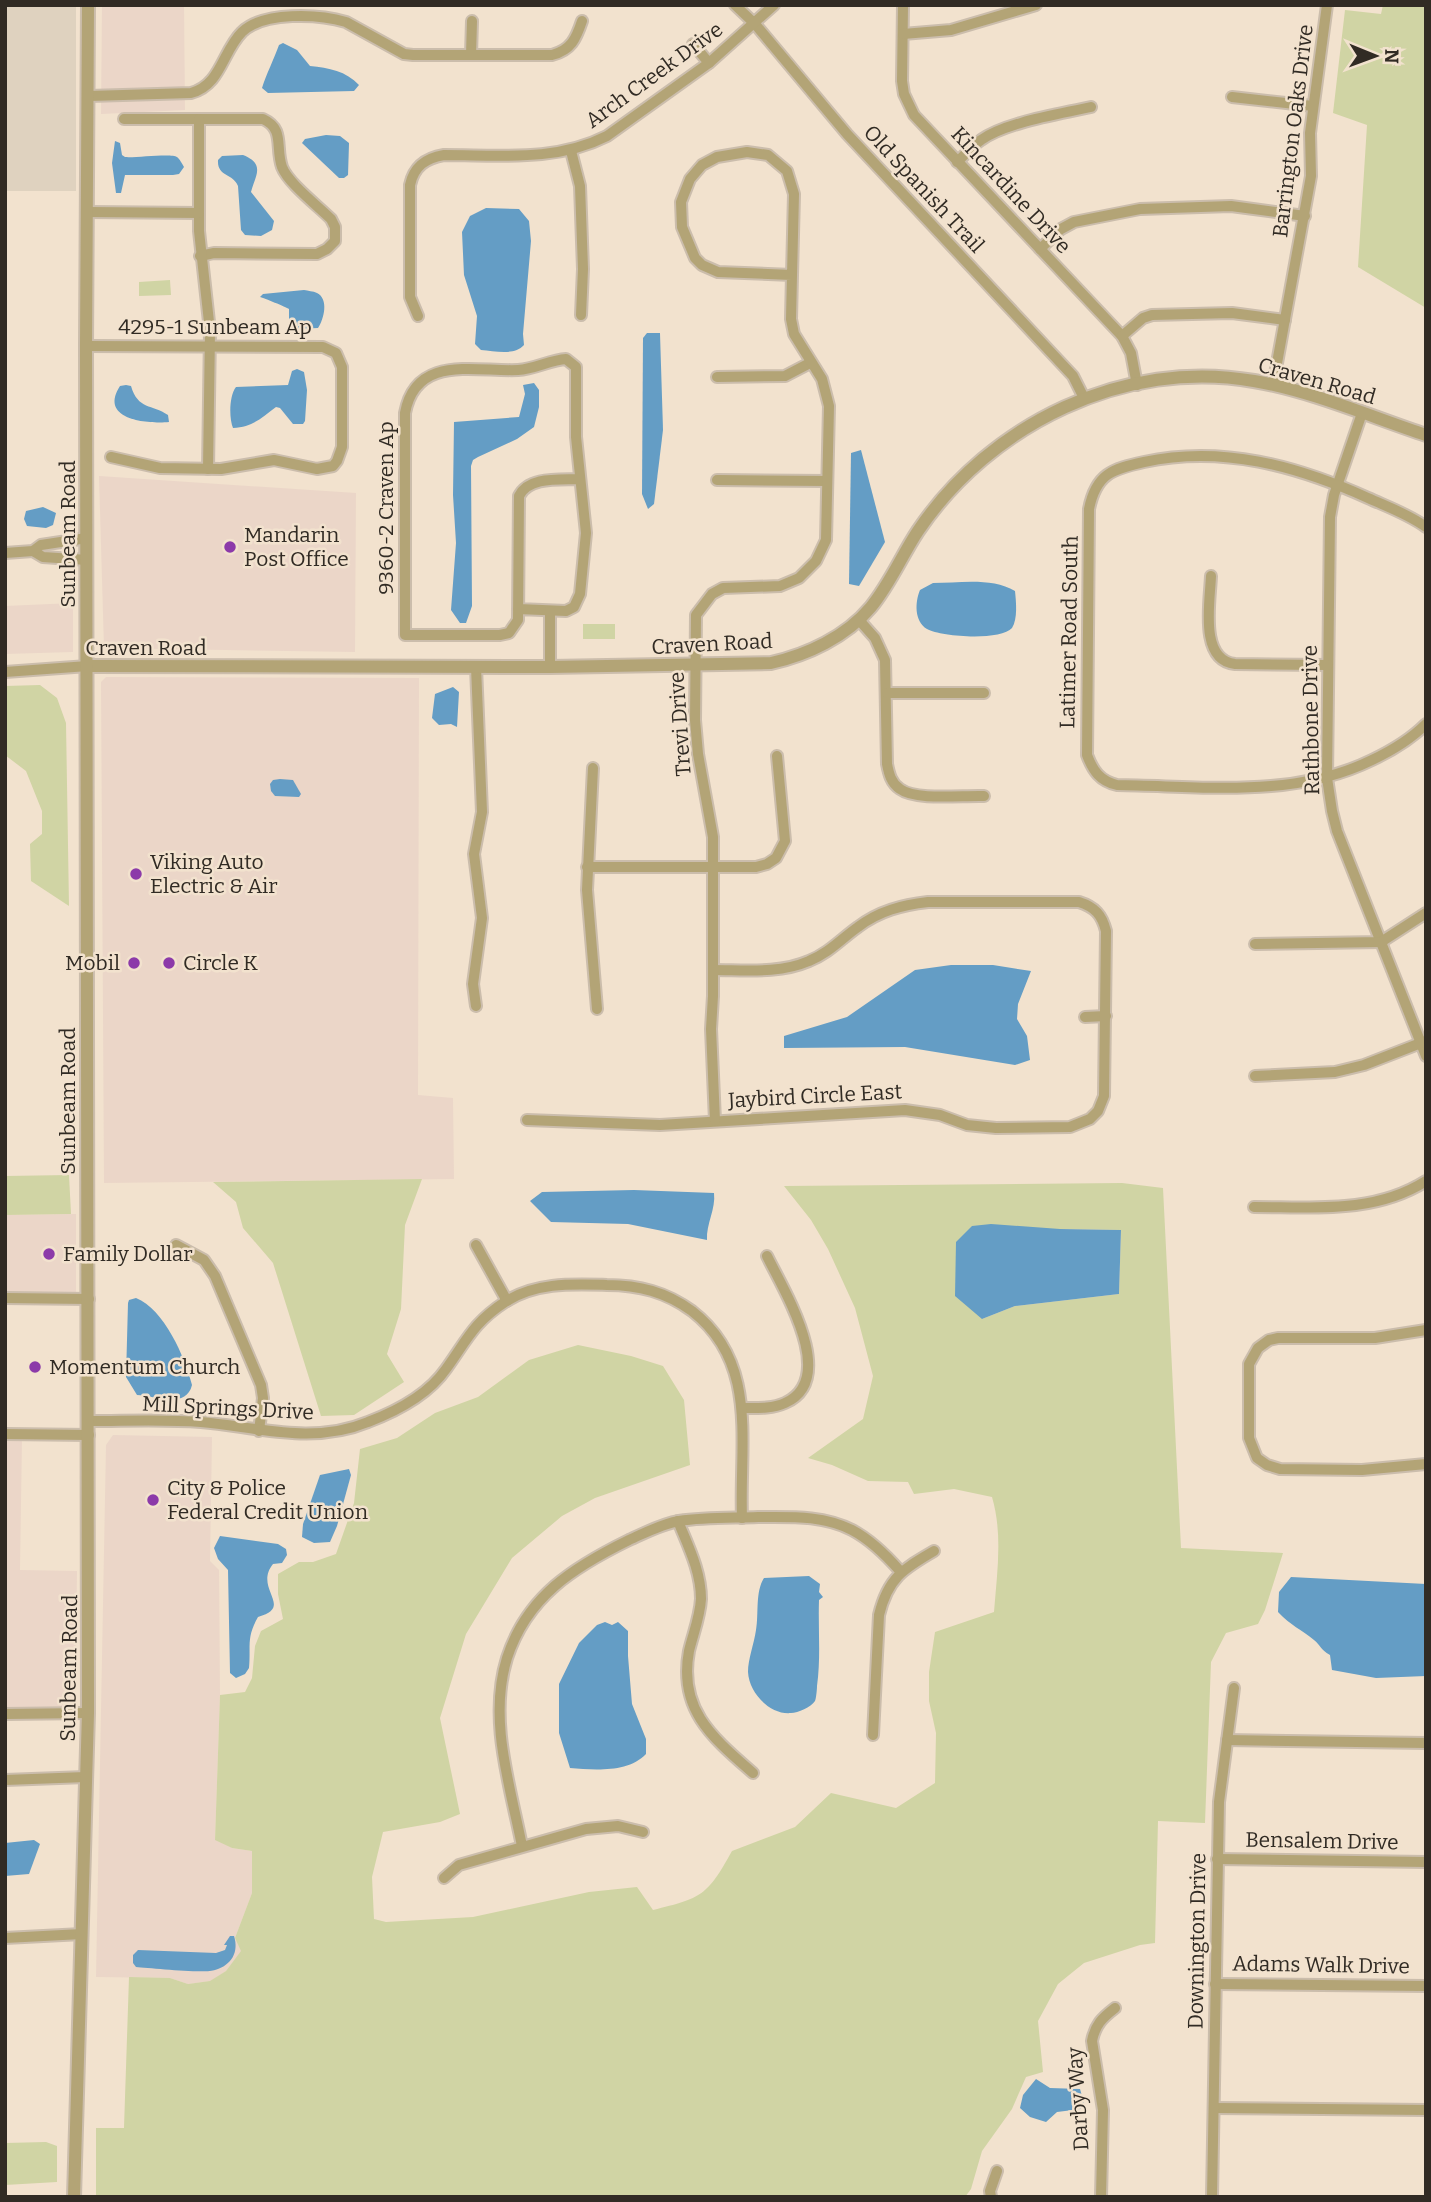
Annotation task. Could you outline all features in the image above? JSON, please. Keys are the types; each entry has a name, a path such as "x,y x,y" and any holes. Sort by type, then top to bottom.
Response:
{"street":[{"name":"Sunbeam Road","path":"74,2197 88,1713 88,5"},
{"name":"Old Spanish Trail","path":"735,5 755,24 847,134 1073,376 1084,398"},
{"name":"Arch Creek Drive","path":"418,316 410,298 410,186 415,170 421,164 444,155 540,155 571,151 607,136 709,63 774,5"},
{"name":"Kincardine Drive","path":"903,5 902,81 908,106 957,162 1122,337 1131,353 1138,384"},
{"path":"903,34 951,30 1036,5"},
{"name":"Barrington Oaks Drive","path":"1273,385 1311,176 1310,133 1327,5"},
{"path":"89,96 191,93 201,90 214,79 241,33 252,24 272,18 336,19 404,54 471,55 552,55 562,52 572,46 582,21"},
{"path":"471,55 472,21"},
{"path":"693,44 709,63"},
{"path":"1232,97 1313,106"},
{"path":"957,162 980,140 991,134 1091,107"},
{"path":"124,119 262,119 271,123 278,134 279,154 286,174 335,226 335,241 317,254 235,253 200,256"},
{"path":"199,119 200,256 209,312 208,469"},
{"path":"571,151 580,197 583,269 581,315"},
{"name":"Trevi Drive","path":"715,1121 710,1029 714,868 710,814 698,754 696,615 712,594 734,586 779,586 799,578 816,561 826,540 829,406 825,386 794,334 791,319 794,194 787,171 768,155 747,152 730,154 708,162 696,172 685,187 681,202 682,227 695,258 712,270 734,274 792,275"},
{"path":"1040,249 1061,229 1074,222 1140,209 1231,206 1305,216"},
{"path":"88,212 199,213"},
{"path":"1122,337 1143,318 1152,314 1232,313 1285,320"},
{"name":"4295-1 Sunbeam Ap","path":"86,346 329,348 336,353 342,367 342,433 340,454 333,466 317,469 274,460 239,467 160,468 111,457"},
{"name":"9360-2 Craven Ap","path":"556,360 572,362 576,367 576,437 586,533 580,594 574,607 566,611 518,609 514,628 509,633 405,635 407,401 419,383 439,372 520,370 556,360"},
{"path":"718,377 774,377 796,372 810,363"},
{"name":"Craven Road","path":"5,672 88,666 695,666 751,665 789,659 830,641 859,620 882,591 937,504 970,469 1022,429 1084,398 1163,380 1231,378 1273,385 1426,435"},
{"name":"Rathbone Drive","path":"1362,414 1338,484 1330,517 1328,778 1337,831 1423,1042 1426,1056"},
{"name":"Latimer Road South","path":"1328,778 1263,787 1116,785 1107,783 1098,776 1091,768 1087,755 1089,509 1096,487 1110,472 1119,467 1188,455 1254,460 1288,467 1338,484"},
{"path":"518,609 519,496 528,485 537,482 580,479"},
{"path":"717,480 827,481"},
{"path":"1338,484 1414,518 1426,527"},
{"path":"5,553 33,551 41,545 87,538"},
{"path":"33,551 43,557 87,560"},
{"path":"1211,576 1210,639 1214,651 1223,662 1328,665"},
{"path":"550,611 550,667"},
{"path":"859,620 874,638 885,660 887,764 892,781 898,788 918,795 984,796"},
{"path":"476,667 482,812 474,854 482,918 473,985 476,1006"},
{"path":"887,693 984,693"},
{"path":"1328,778 1383,755 1426,724"},
{"path":"587,867 714,868 756,867 767,864 781,851 785,831 777,756"},
{"path":"593,768 587,867 597,1009"},
{"path":"713,970 789,968 827,952 875,916 908,904 1079,902 1088,905 1100,916 1106,931 1105,1016 1085,1017"},
{"path":"1255,943 1381,942 1426,914"},
{"name":"Jaybird Circle East","path":"527,1120 626,1125 905,1110 940,1115 967,1125 996,1128 1070,1127 1082,1124 1098,1111 1104,1096 1105,1016"},
{"path":"1255,1076 1335,1072 1364,1065 1423,1042"},
{"path":"1254,1207 1359,1205 1395,1196 1426,1181"},
{"path":"176,1245 204,1260 215,1276 261,1385 263,1398 259,1431"},
{"path":"476,1245 507,1301"},
{"path":"742,1408 787,1403 799,1393 807,1381 810,1368 808,1354 792,1308 767,1256"},
{"name":"Mill Springs Drive","path":"5,1434 202,1422 278,1434 325,1433 367,1423 412,1401 430,1388 446,1370 470,1331 507,1301 550,1286 623,1285 651,1289 684,1306 705,1322 721,1340 732,1361 742,1408 741,1518"},
{"path":"5,1298 89,1299"},
{"path":"1426,1329 1407,1335 1375,1338 1278,1338 1263,1344 1252,1355 1249,1364 1249,1438 1257,1458 1267,1465 1280,1469 1362,1469 1426,1464"},
{"path":"522,1846 499,1713 501,1683 517,1633 537,1603 567,1574 646,1532 678,1521 803,1517 829,1521 851,1529 869,1540 900,1571"},
{"path":"678,1521 697,1570 700,1586 699,1612 689,1653 688,1689 706,1730 753,1773"},
{"path":"873,1735 879,1615 883,1598 900,1571 933,1551"},
{"name":"Downington Drive","path":"1212,2197 1219,1802 1234,1688"},
{"path":"5,1714 88,1713"},
{"path":"1227,1740 1426,1743"},
{"path":"5,1780 86,1777"},
{"path":"444,1878 459,1866 522,1846 602,1826 618,1826 643,1832"},
{"name":"Bensalem Drive","path":"1217,1859 1426,1862"},
{"path":"5,1938 82,1934"},
{"name":"Adams Walk Drive","path":"1215,1983 1426,1986"},
{"name":"Darby Way","path":"1101,2197 1102,2101 1092,2041 1100,2020 1115,2008"},
{"path":"1214,2108 1426,2110"},
{"path":"991,2197 997,2171"}],"shaded area":[{"path":"5,5 76,5 76,191 5,191"},
{"path":"102,5 184,5 185,110 101,114"},
{"path":"99,476 356,493 355,652 104,648"},
{"path":"73,603 73,652 5,654 5,606"},
{"path":"106,677 419,678 418,1095 453,1098 454,1179 104,1183 101,682"},
{"path":"76,1214 76,1304 5,1303 5,1215"},
{"path":"113,1435 212,1437 210,1561 219,1570 220,1695 215,1839 232,1848 252,1851 252,1893 235,1938 242,1951 226,1971 211,1981 188,1984 170,1978 96,1977 106,1445"},
{"path":"5,1438 22,1438 20,1570 77,1571 75,1718 5,1720"}],"green space":[{"path":"1383,5 1426,5 1426,308 1358,267 1367,125 1333,113 1345,10 1381,14"},
{"path":"170,280 171,295 139,296 139,282"},
{"path":"583,624 615,624 615,639 583,639"},
{"path":"40,685 57,698 66,723 69,906 31,881 30,844 42,834 42,811 26,771 5,755 5,686"},
{"path":"69,1175 71,1214 5,1215 5,1176"},
{"path":"422,1179 405,1225 401,1309 387,1354 404,1382 354,1415 321,1416 273,1263 243,1228 236,1202 213,1182"},
{"path":"1122,1183 1163,1188 1181,1548 1283,1553 1258,1624 1226,1633 1211,1662 1205,1823 1158,1821 1155,1943 1140,1945 1084,1963 1058,1984 1038,2021 1043,2072 1026,2077 1012,2109 982,2151 971,2189 965,2197 96,2197 96,2128 124,2128 129,1977 170,1978 188,1984 210,1981 226,1971 241,1951 235,1938 252,1893 252,1851 232,1848 215,1840 220,1695 245,1692 252,1678 255,1646 261,1631 283,1619 278,1594 278,1574 299,1562 313,1562 336,1554 354,1503 360,1449 397,1438 435,1413 478,1397 529,1360 578,1345 663,1366 684,1400 690,1465 595,1498 562,1516 512,1558 466,1634 440,1718 460,1814 440,1822 383,1832 372,1877 374,1919 386,1922 473,1917 589,1892 637,1887 653,1910 702,1893 716,1878 732,1851 795,1827 831,1793 896,1808 935,1783 936,1733 929,1701 929,1672 935,1632 994,1612 998,1540 992,1497 954,1489 914,1494 908,1482 868,1481 808,1458 863,1419 873,1376 855,1308 828,1249 811,1220 784,1186","holes":["1060,1229 1121,1230 1119,1294 1015,1306 982,1319"]},
{"path":"46,2142 57,2146 57,2182 5,2185 5,2143"}],"water":[{"path":"283,43 297,50 310,66 337,71 349,76 359,85 354,91 268,93 262,88 279,45"},
{"path":"326,135 340,136 349,143 348,175 344,178 339,178 302,143 305,139"},
{"path":"115,141 120,143 122,155 125,157 174,156 184,167 179,174 173,175 125,175 121,193 116,193 112,163"},
{"path":"243,155 257,166 251,192 274,221 272,230 261,236 245,235 241,230 238,186 218,165 222,156"},
{"path":"486,208 519,209 529,221 531,241 524,345 510,352 481,350 475,344 477,316 464,275 462,232 470,216"},
{"path":"304,290 317,293 323,300 323,315 318,328 296,329 289,322 289,309 260,297 263,294"},
{"path":"647,333 660,333 663,430 654,504 648,509 642,494 643,338"},
{"path":"297,369 304,372 307,390 303,424 293,424 280,408 276,407 251,424 233,428 230,407 236,387 288,385 292,371"},
{"path":"534,383 539,390 539,407 534,427 517,439 473,460 471,466 472,606 466,623 460,623 451,610 456,543 453,495 454,422 519,417 525,394 523,385"},
{"path":"120,386 131,386 142,403 168,415 169,422 138,420 120,413 115,406 115,397"},
{"path":"861,450 885,542 859,586 849,584 851,453"},
{"path":"43,507 56,513 53,525 46,528 27,526 24,519 26,511"},
{"path":"986,582 1015,591 1016,615 1012,628 996,635 984,636 945,634 927,629 918,616 917,600 920,590 933,583"},
{"path":"453,687 459,692 457,727 451,724 439,725 432,718 435,694"},
{"path":"273,780 293,780 301,794 299,797 275,796 270,784"},
{"path":"951,965 993,965 1031,971 1018,1004 1017,1019 1027,1036 1030,1060 1015,1065 905,1047 784,1048 784,1036 847,1017 915,970"},
{"path":"634,1190 714,1193 707,1240 628,1224 551,1222 530,1201 542,1192"},
{"path":"991,1224 1121,1230 1119,1294 1015,1306 982,1319 955,1296 956,1242 972,1226"},
{"path":"136,1298 156,1312 179,1348 192,1385 189,1393 183,1397 168,1399 137,1395 126,1377 128,1303"},
{"path":"349,1469 351,1475 330,1542 314,1543 302,1537 303,1524 320,1475"},
{"path":"220,1536 278,1544 286,1549 287,1555 282,1563 273,1564 268,1573 267,1581 274,1602 273,1608 258,1617 254,1624 250,1637 249,1668 245,1674 236,1678 230,1673 228,1570 218,1559 214,1548"},
{"path":"809,1576 820,1584 819,1592 823,1597 819,1600 816,1698 804,1709 783,1713 762,1701 749,1680 748,1667 756,1630 759,1590 764,1578"},
{"path":"1291,1577 1426,1584 1426,1676 1376,1678 1332,1670 1330,1655 1278,1612 1279,1592"},
{"path":"605,1622 612,1625 618,1622 628,1631 632,1704 646,1739 646,1754 639,1760 620,1767 570,1768 559,1733 559,1684 579,1643 597,1625"},
{"path":"34,1840 40,1844 29,1874 5,1876 5,1843"},
{"path":"230,1936 234,1936 236,1947 233,1957 226,1965 215,1970 136,1967 133,1963 133,1955 138,1950 216,1953 225,1950 227,1945 224,1945"},
{"path":"1036,2079 1050,2088 1080,2089 1084,2103 1081,2109 1057,2112 1046,2122 1030,2117 1020,2108 1023,2095"}],"place":[{"name":"Mandarin Post Office","path":"230,547"},
{"name":"Viking Auto Electric & Air","path":"136,874"},
{"name":"Mobil","path":"134,963"},
{"name":"Circle K","path":"169,963"},
{"name":"Family Dollar","path":"49,1254"},
{"name":"Momentum Church","path":"35,1367"},
{"name":"City & Police Federal Credit Union","path":"153,1500"}]}
